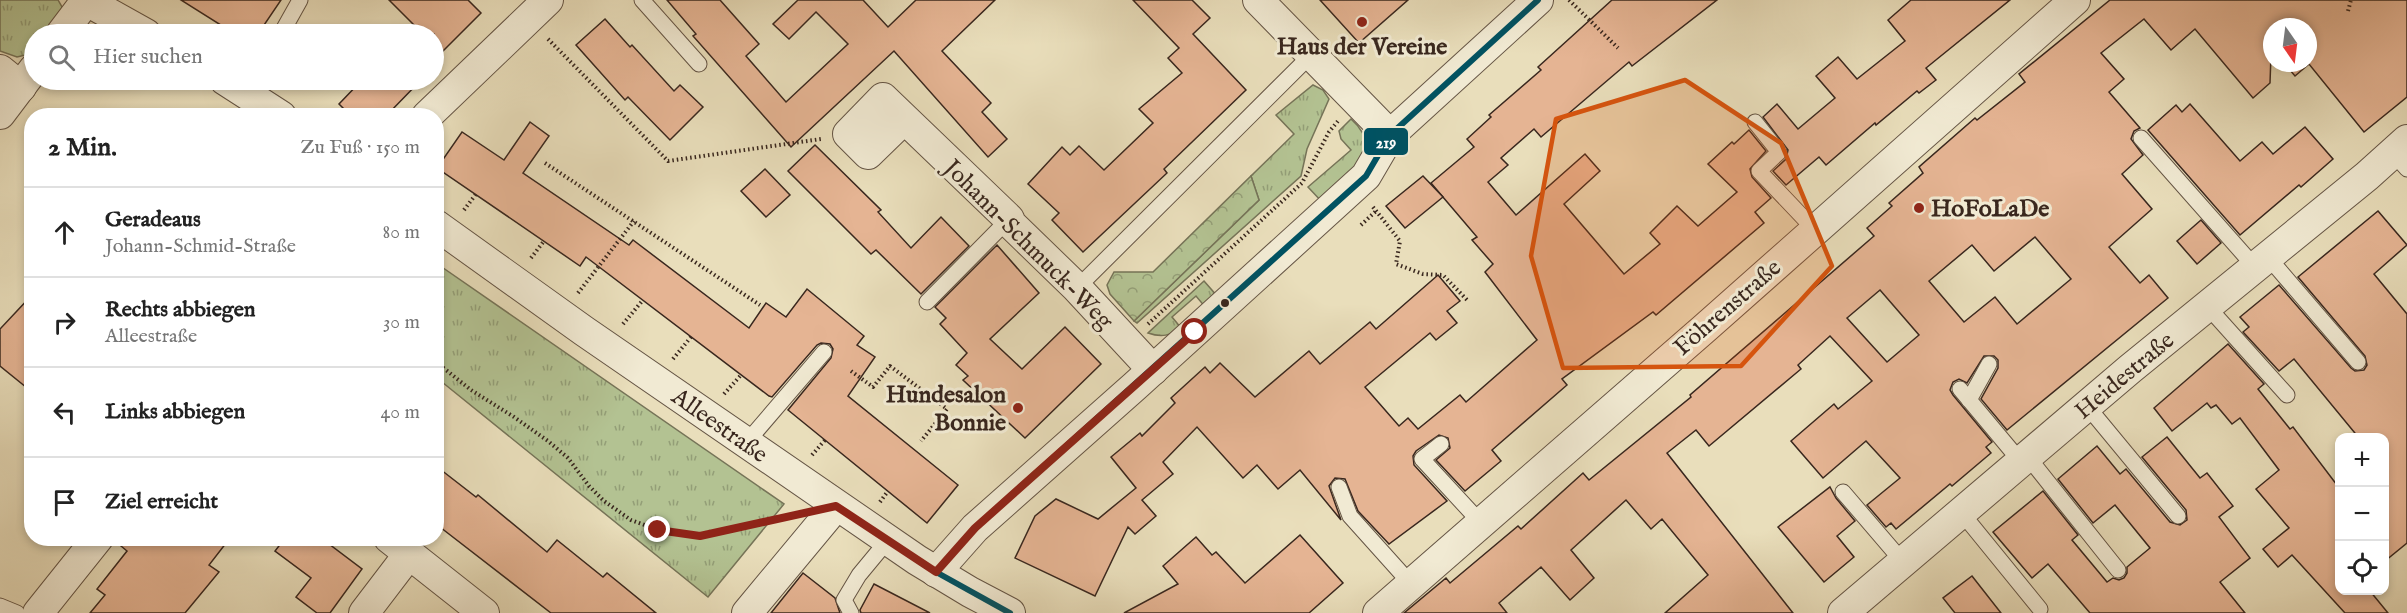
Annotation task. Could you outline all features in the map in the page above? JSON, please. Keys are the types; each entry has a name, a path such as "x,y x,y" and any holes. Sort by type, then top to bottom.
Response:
{"street":[{"path":"68,24 86,0 128,24"},
{"path":"1258,0 1390,135"},
{"path":"936,572 975,528 1366,176 1390,135 1538,0"},
{"name":"Föhrenstraße","path":"1378,613 2075,0"},
{"path":"435,108 538,10"},
{"path":"0,114 19,75"},
{"path":"250,90 271,108"},
{"name":"Johann-Schmuck-Weg","path":"848,134 883,98 1009,219 1011,224 1077,288 1153,370"},
{"name":"Heidestraße","path":"1843,613 2207,306 2402,154"},
{"name":"Alleestraße","path":"444,231 836,506 936,572 1010,613"},
{"path":"747,613 836,506"},
{"path":"39,613 92,546"},
{"path":"364,613 399,546 484,613"}],"lane":[{"path":"287,24 300,0"},
{"path":"642,0 699,64"},
{"path":"1077,288 1311,55"},
{"path":"1755,122 1779,152 1759,171 1815,230"},
{"path":"2141,138 2358,362"},
{"path":"927,302 1009,219"},
{"path":"2207,306 2287,395"},
{"path":"746,443 824,352"},
{"path":"1989,364 1965,394 2024,459 2118,570"},
{"path":"2087,406 2178,516"},
{"path":"1441,444 1422,459 1480,523"},
{"path":"1339,487 1350,516 1411,584"},
{"path":"1844,492 1904,562"},
{"path":"1961,512 2040,609"},
{"path":"851,613 844,600 859,575 888,540"},
{"path":"0,606 16,613"}],"path":[{"path":"1569,0 1618,48"},
{"path":"2348,11 2351,0"},
{"path":"538,10 668,161 848,134"},
{"path":"545,163 760,305"},
{"path":"1355,186 1400,241 1396,264 1423,274 1443,275 1468,301"},
{"path":"1361,225 1376,211"},
{"path":"562,315 634,221"},
{"path":"851,371 873,387 890,366 947,409 921,441"},
{"path":"444,368 471,390 548,441 568,459 604,501 631,520 658,530 700,536 790,516"}],"highlighted area":[{"path":"1685,80 1781,143 1832,266 1741,366 1563,368 1531,256 1556,119"}],"green space":[{"path":"0,0 58,0 62,7 61,17 56,24 24,24 24,55 17,57 0,51"},
{"path":"1313,85 1323,90 1329,99 1307,149 1301,176 1137,323 1134,321 1259,200 1251,176 1294,134 1276,115"},
{"path":"1351,119 1364,136 1367,144 1366,154 1349,176 1322,202 1308,187 1351,150 1341,139 1339,131"},
{"path":"1251,176 1259,200 1134,321 1110,294 1107,285 1114,272 1153,272"},
{"path":"444,269 784,504 708,597 444,384"},
{"path":"1204,281 1218,297 1206,308 1196,296 1172,317 1182,329 1166,335 1148,333"}],"building":[{"path":"181,0 281,0 265,24 219,24"},
{"path":"389,0 468,0 481,13 444,50 444,24 413,24"},
{"path":"667,0 720,0 759,44 746,56 786,102 848,44 816,12 789,39 773,24 798,0 863,0 888,27 916,0 995,0 942,51 991,103 982,112 1007,139 988,157 894,51 791,147 693,36 696,34"},
{"path":"1133,0 1192,0 1210,18 1193,34 1246,90 1164,169 1167,173 1083,252 1052,220 1059,213 1028,184 1062,147 1070,155 1079,146 1104,170 1153,123 1139,109 1182,73 1168,58 1179,48"},
{"name":"Haus der Vereine","path":"1320,0 1408,0 1359,43"},
{"path":"1612,0 1717,0 1632,66 1629,62 1541,137 1534,129 1501,158 1508,165 1488,182 1516,215 1585,154 1600,171 1564,204 1624,274 1660,244 1650,233 1677,206 1698,226 1737,192 1708,164 1749,130 1766,151 1750,169 1752,177 1771,198 1755,212 1764,223 1656,315 1653,312 1562,379 1567,385 1492,450 1501,461 1465,491 1436,460 1450,448 1448,438 1439,435 1416,451 1413,456 1414,465 1447,501 1389,544 1358,511 1345,479 1335,478 1329,486 1341,520 1300,470 1278,489 1257,465 1243,478 1197,427 1163,462 1173,474 1142,500 1156,516 1135,534 1128,527 1095,596 1015,558 1035,516 1056,499 1098,519 1136,488 1111,457 1140,433 1142,436 1175,403 1171,398 1205,367 1210,373 1220,363 1255,397 1309,351 1320,364 1370,322 1376,329 1438,275 1460,301 1447,311 1457,323 1436,340 1430,333 1365,387 1399,426 1408,418 1418,429 1460,395 1466,402 1537,340 1485,272 1493,264 1472,240 1477,237 1431,183 1474,147 1467,139 1491,117 1489,115 1541,70 1538,67"},
{"path":"1911,0 2010,0 1926,68 1936,80 1919,93 1917,91 1876,125 1875,123 1826,165 1819,157 1786,185 1773,171 1786,159 1788,150 1763,117 1777,104 1798,129 1835,98 1816,76 1838,57 1857,79 1905,41 1888,20"},
{"path":"2110,0 2407,0 2407,97 2364,132 2315,72 2317,18 2263,18 2263,72 2270,72 2270,83 2253,98 2195,29 2171,50 2144,19 2101,53 2124,79 2109,92 2140,128 2134,131 2131,139 2143,155 2122,174 2152,209 2109,247 2140,283 2149,275 2168,298 2007,430 1981,399 1998,368 1998,360 1994,356 1984,356 1967,383 1959,379 1953,382 1950,390 1992,442 1986,447 1991,453 1896,529 1891,523 1886,527 1867,505 1900,478 1866,441 1823,478 1791,441 1834,404 1838,409 1872,381 1830,336 1798,365 1801,369 1709,446 1696,430 1667,453 1793,613 1665,613 1708,575 1662,519 1651,529 1626,500 1571,550 1594,578 1570,600 1541,567 1499,603 1507,613 1404,613 1446,578 1450,583 1518,526 1521,529 1583,473 1589,480 1691,397 1690,395 1874,236 1867,228 1892,206 1889,203 1923,173 1919,167 1975,118 1977,120 2025,82 2019,74","holes":["2035,237 2071,279 2017,324 1995,297 1964,322 1929,281 1972,245 1994,271","1880,290 1919,335 1887,362 1847,318"]},
{"path":"605,19 674,91 680,85 703,107 670,140 628,97 625,100 576,45"},
{"path":"352,90 411,90 394,108 343,108 339,104"},
{"path":"2190,104 2240,161 2262,142 2273,154 2305,127 2333,159 2240,235 2148,130 2176,105 2182,112"},
{"path":"530,122 549,136 523,173 629,245 633,240 749,328 766,303 786,317 807,289 864,336 857,345 875,357 848,396 958,485 927,523 788,410 831,358 833,349 830,344 817,345 772,397 769,396 586,257 580,266 444,173 444,158 462,132 504,160"},
{"path":"815,145 881,210 878,212 911,248 941,217 969,246 921,294 876,250 871,254 788,171"},
{"path":"765,169 790,195 766,217 741,191"},
{"path":"1423,176 1443,197 1405,228 1386,206"},
{"path":"2378,211 2407,245 2374,274 2407,314 2407,543 2389,558 2389,433 2355,433 2294,359 2279,371 2243,332 2249,327 2240,317 2279,285 2351,368 2355,371 2364,370 2367,365 2365,356 2298,277"},
{"path":"2201,220 2221,243 2197,264 2177,241"},
{"path":"997,245 1039,293 990,339 1022,369 1065,327 1101,364 1025,438 963,380 968,376 956,365 967,353 940,324 946,318 935,307"},
{"path":"24,304 24,386 0,366 0,329"},
{"path":"2228,344 2264,384 2258,389 2290,429 2293,427 2335,482 2335,595 2373,595 2388,613 2345,613 2292,555 2278,567 2263,549 2289,528 2256,489 2279,470 2240,418 2232,424 2216,405 2211,408 2207,403 2172,431 2154,408"},
{"path":"2167,437 2200,478 2207,473 2233,506 2219,517 2250,558 2220,582 2245,613 2090,613 2048,564 2032,578 1993,532 2043,491 2078,535 2072,540 2107,582 2113,578 2119,580 2124,578 2127,567 2150,548 2115,505 2093,523 2058,479 2097,446 2120,474 2126,469 2170,522 2180,525 2187,520 2186,510 2142,457"},
{"path":"444,472 476,497 478,495 547,552 557,540 603,577 607,573 656,613 551,613 444,530"},
{"path":"1830,487 1855,521 1837,536 1854,557 1824,582 1778,527"},
{"path":"1300,535 1343,583 1309,613 1124,613 1178,584 1163,566 1196,537 1212,555 1216,552 1245,583"},
{"path":"121,546 224,546 209,565 219,572 185,613 90,613 105,595 97,589 127,551"},
{"path":"279,546 332,546 362,569 330,613 317,613 296,597 311,578 275,551"},
{"path":"803,573 835,598 840,613 771,613"},
{"path":"1972,576 2001,613 1955,613 1943,598"},
{"path":"874,584 930,613 861,613 860,610"}],"transit line":[{"name":"219","path":"936,572 975,528 1366,176 1390,135 1538,0"},
{"name":"219","path":"936,572 1010,613"}],"place":[{"name":"Haus der Vereine","path":"1362,22"},
{"name":"HoFoLaDe","path":"1919,208"},
{"name":"Hundesalon Bonnie","path":"1018,408"}],"route":[{"path":"658,530 700,536 836,506 936,572 975,528 1195,332"}]}
